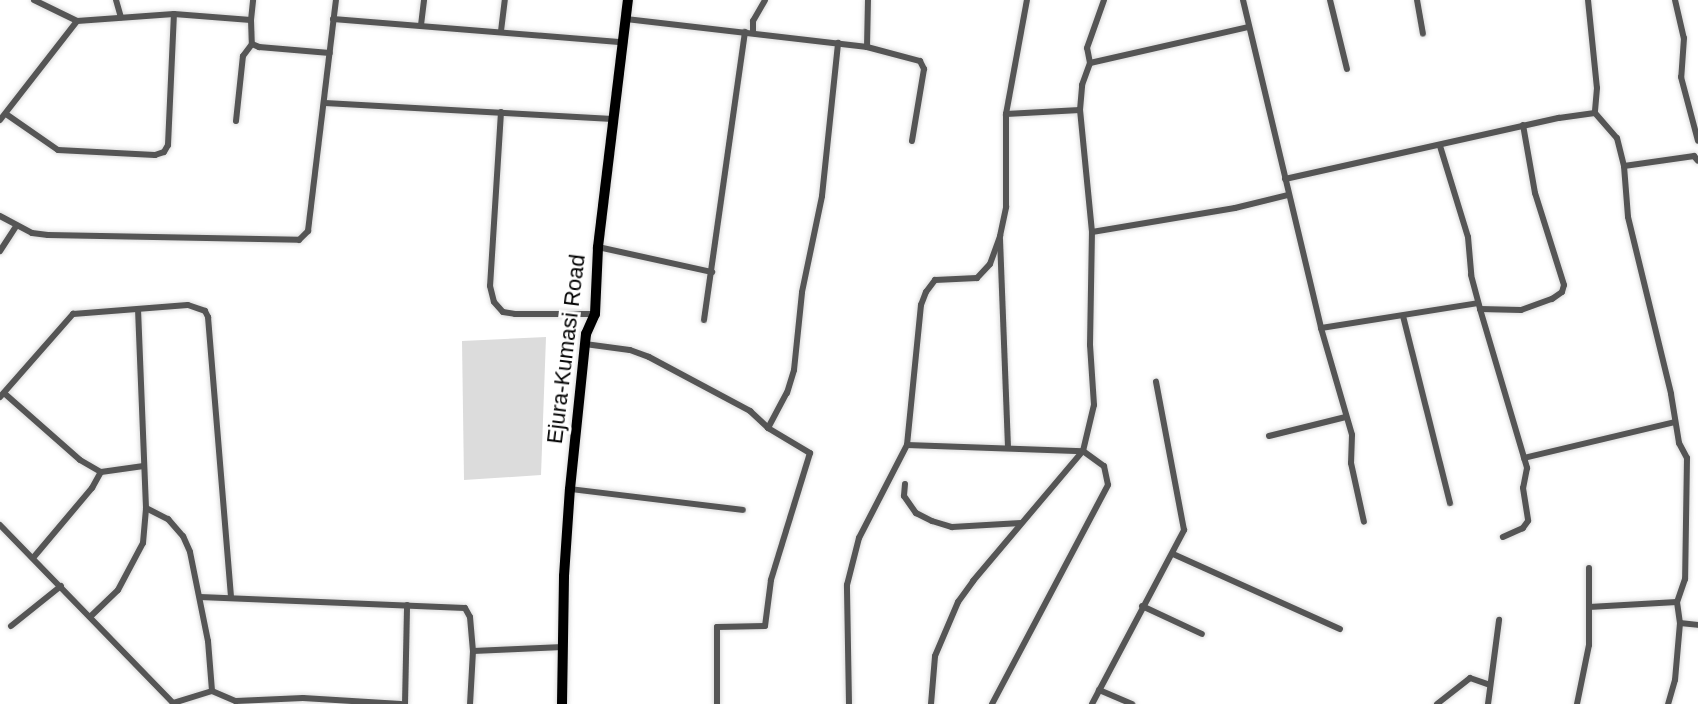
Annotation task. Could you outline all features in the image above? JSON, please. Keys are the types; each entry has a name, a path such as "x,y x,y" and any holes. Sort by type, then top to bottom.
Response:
{"main road":[{"name":"Ejura-Kumasi Road","path":"562,704 570,489 588,323 595,314 598,247 628,0"}],"street":[{"path":"34,0 77,21 174,14 251,20"},
{"path":"116,0 121,17"},
{"path":"236,121 243,56 252,44 253,0"},
{"path":"0,216 16,226 48,235 299,240 308,231 336,0"},
{"path":"421,25 424,0"},
{"path":"501,31 505,0"},
{"path":"704,320 749,33 765,0"},
{"path":"867,47 868,0"},
{"path":"849,704 847,585 859,538 907,445 921,305 935,280 977,278 990,264 1000,236 1006,207 1006,114 1027,0"},
{"path":"931,704 941,638 973,581 1083,451 1094,405 1090,345 1092,232 1080,110 1082,85 1090,63 1087,48 1104,0"},
{"path":"1243,0 1321,328 1352,435 1351,463 1364,522"},
{"path":"1330,0 1347,69"},
{"path":"1417,0 1423,33"},
{"path":"1588,0 1597,88 1595,113 1617,138 1624,166 1628,217 1671,394 1679,443 1687,458 1685,579 1677,602 1680,623 1675,680 1668,704"},
{"path":"1675,0 1684,38 1681,77 1698,141"},
{"path":"77,21 3,117 58,150 155,155 164,152 168,145 174,14"},
{"path":"333,19 622,42"},
{"path":"626,19 867,47 920,61 924,69 912,141"},
{"path":"1090,63 1249,27"},
{"path":"768,428 787,393 794,370 802,292 822,196 838,43"},
{"path":"252,44 275,50 330,53"},
{"path":"325,103 613,119"},
{"path":"1006,114 1080,110"},
{"path":"501,112 490,286 494,302 503,312 515,314 595,314"},
{"path":"1285,179 1523,125 1595,113"},
{"path":"1321,328 1479,306 1521,310 1562,292 1564,285 1535,193 1523,125"},
{"path":"1440,146 1468,237 1479,306 1524,458 1528,521 1523,528 1503,537"},
{"path":"1624,166 1696,159 1698,147"},
{"path":"1092,232 1235,208 1288,195"},
{"path":"0,251 16,226"},
{"path":"1000,236 1008,448"},
{"path":"598,247 712,272"},
{"path":"144,466 101,472 80,460 2,395 73,314 188,305 199,308 208,317 231,598"},
{"path":"91,616 118,590 136,562 143,543 146,508 138,311"},
{"path":"1403,316 1450,503"},
{"path":"585,344 630,350 649,357 750,411 768,428 810,453 771,580 765,626 717,627 717,704"},
{"path":"1092,704 1184,530 1156,382"},
{"path":"1269,436 1346,417"},
{"path":"1524,458 1675,422"},
{"path":"907,445 1083,451 1104,466 1108,485 992,704"},
{"path":"1687,458 1698,457"},
{"path":"33,558 92,488 101,472"},
{"path":"905,484 904,496 916,513 932,521 952,527 1021,523"},
{"path":"570,489 743,510"},
{"path":"146,508 168,519 183,536 200,597 212,691"},
{"path":"0,525 174,703 212,691 236,701 403,704 407,605"},
{"path":"1173,554 1340,629"},
{"path":"1577,704 1589,645 1589,568"},
{"path":"11,626 61,586"},
{"path":"200,597 465,608 469,612 473,651 470,704"},
{"path":"1589,607 1677,602"},
{"path":"1142,606 1202,634"},
{"path":"1488,704 1499,620"},
{"path":"1680,623 1698,625"},
{"path":"473,651 563,647"},
{"path":"1437,704 1470,678 1490,685"},
{"path":"1099,690 1132,704"}],"shaded area":[{"path":"546,337 541,475 464,480 462,341"}]}
